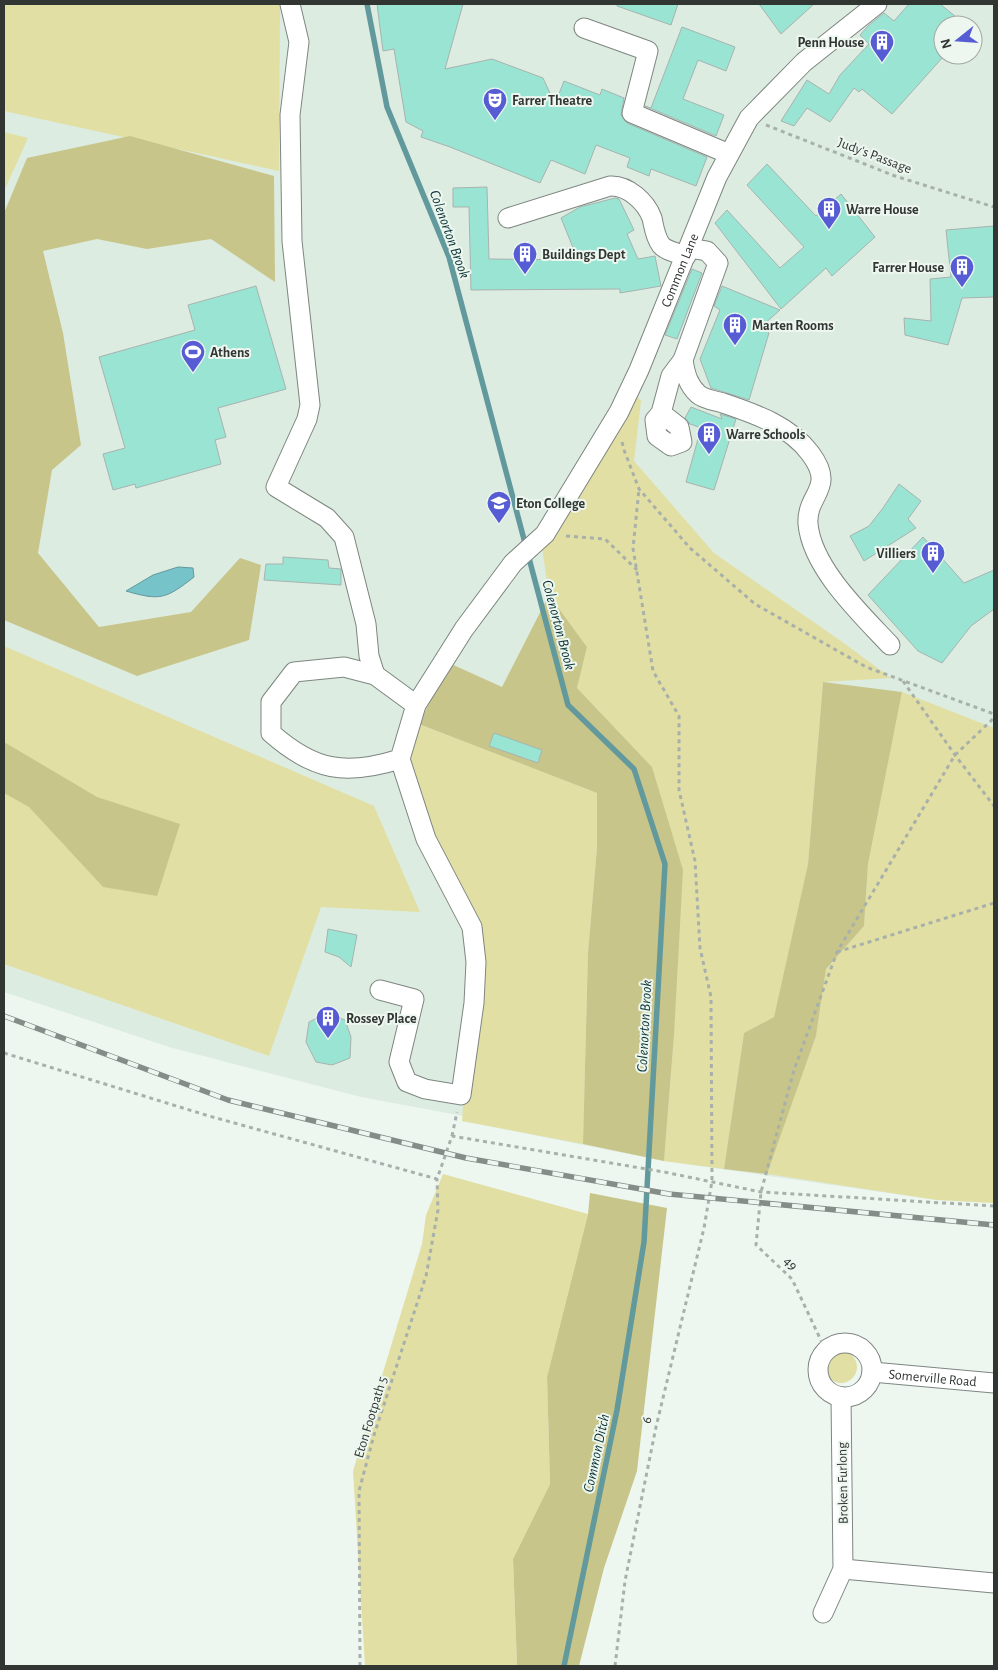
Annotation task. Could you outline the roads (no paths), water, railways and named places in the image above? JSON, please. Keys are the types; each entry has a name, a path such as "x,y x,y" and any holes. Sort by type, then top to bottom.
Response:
{"street":[{"path":"290,4 299,42 290,115 292,241 310,405 308,419 276,487 327,518 344,537 366,624 369,656 375,675"},
{"name":"Common Lane","path":"416,705 464,629 513,563 545,534 619,412 639,370 717,176 749,118 804,62 877,4"},
{"path":"584,28 648,52 632,113 729,154"},
{"path":"508,218 619,186 643,203 651,216 660,244 664,248 687,252 706,251 718,263 683,360 671,376 661,413"},
{"path":"683,360 685,376 699,395 759,416 794,435 810,453 820,471 822,484 813,502 808,523 818,555 836,584 890,644"},
{"path":"380,990 414,999 399,1062 408,1082 424,1090 461,1095 474,1003 476,962 472,927 426,840 400,760 416,705 375,675 344,667 294,672 271,702 271,733 293,753 337,770 373,768 400,760"},
{"path":"839,1344 856,1346 866,1354 872,1372 865,1388 850,1397 841,1397 827,1390 820,1380 818,1367 826,1351 839,1344"},
{"name":"Somerville Road","path":"872,1372 994,1383"},
{"name":"Broken Furlong","path":"823,1613 843,1569 841,1397"},
{"path":"843,1569 994,1583"}],"water":[{"path":"178,567 193,568 194,577 169,594 155,597 126,591 153,575"}],"waterway":[{"name":"Colenorton Brook","path":"367,4 387,107 449,257 568,705 634,769 665,864 644,1242 617,1410 564,1666"}],"railway":[{"path":"4,1016 228,1100 466,1158 669,1194 994,1225"}],"place":[{"name":"Penn House","path":"882,63"},
{"name":"Farrer Theatre","path":"495,121"},
{"name":"Warre House","path":"829,230"},
{"name":"Buildings Dept","path":"525,275"},
{"name":"Farrer House","path":"962,288"},
{"name":"Marten Rooms","path":"735,346"},
{"name":"Athens","path":"193,373"},
{"name":"Warre Schools","path":"709,455"},
{"name":"Eton College","path":"499,524"},
{"name":"Villiers","path":"933,574"},
{"name":"Rossey Place","path":"328,1039"}],"water label":[{"name":"Common Ditch","path":"596,1453"}]}
